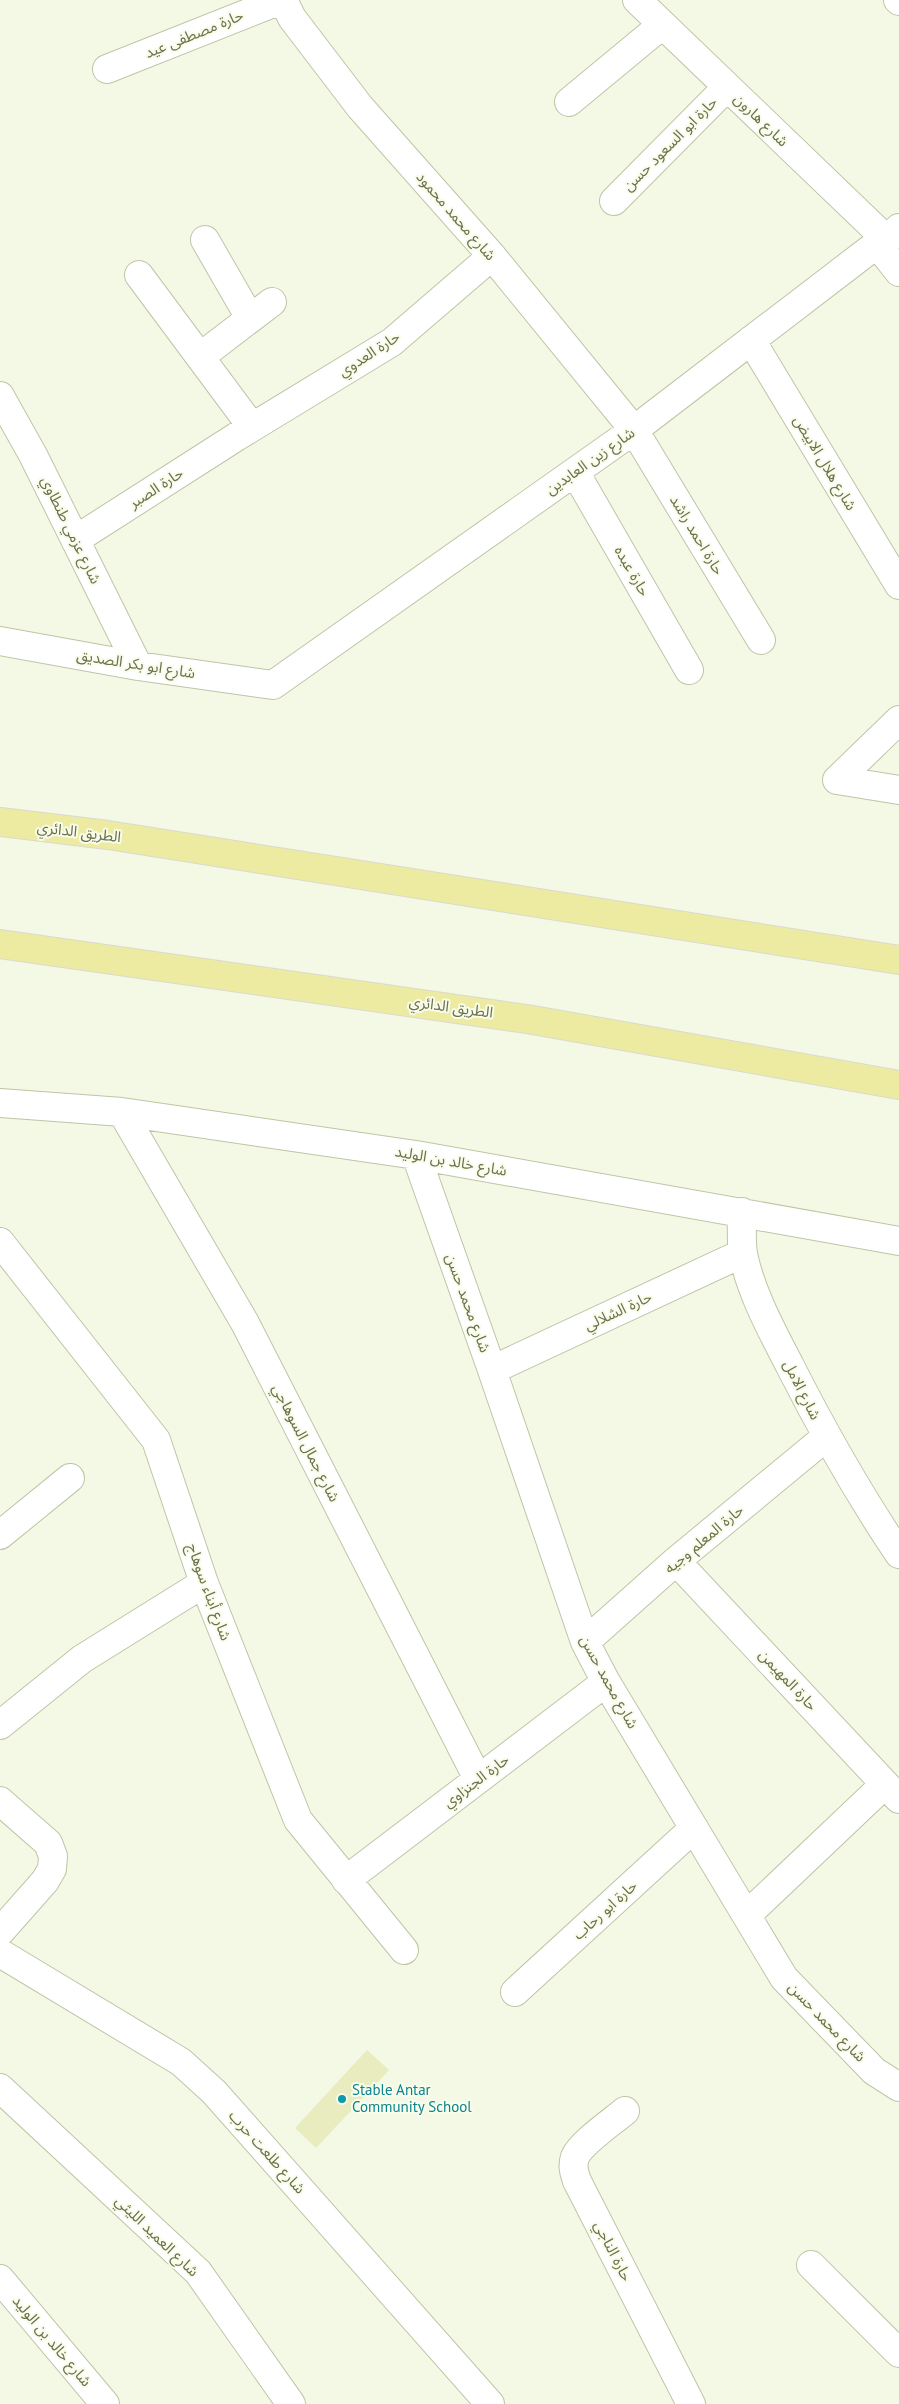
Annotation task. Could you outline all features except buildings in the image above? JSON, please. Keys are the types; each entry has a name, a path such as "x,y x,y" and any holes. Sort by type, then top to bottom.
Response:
{"highway":[{"name":"الطريق الدائري","path":"0,822 108,835 899,960"},
{"name":"الطريق الدائري","path":"0,944 527,1018 899,1085"}],"street":[{"name":"حارة مصطفى عيد","path":"106,69 282,0"},
{"name":"شارع محمد محمود","path":"282,0 292,18 360,108 492,256 634,430"},
{"name":"شارع هارون","path":"636,0 727,88 888,237 899,272"},
{"path":"569,102 662,25"},
{"name":"حارة ابو السعود حسن","path":"614,202 727,88"},
{"name":"شارع زين العابدين","path":"273,685 634,430 888,237"},
{"path":"205,240 250,318"},
{"name":"حارة العدوي","path":"244,432 392,342 492,256"},
{"path":"139,275 200,357 244,432"},
{"path":"200,357 272,302"},
{"name":"شارع هلال الابيض","path":"751,340 899,585"},
{"name":"شارع عزمي طنطاوي","path":"0,396 34,455 138,666"},
{"name":"حارة احمد راشد","path":"634,430 761,640"},
{"name":"حارة الصبر","path":"75,540 244,432"},
{"name":"حارة عبده","path":"575,472 689,670"},
{"name":"شارع ابو بكر الصديق","path":"0,641 138,666 273,685"},
{"path":"899,720 837,780 899,790"},
{"name":"شارع خالد بن الوليد","path":"0,1103 122,1112 416,1155 899,1241"},
{"name":"شارع جمال السوهاجي","path":"122,1112 245,1323 478,1779"},
{"name":"شارع محمد حسن","path":"416,1155 585,1642 606,1682 784,1978 874,2071 899,2087"},
{"name":"شارع الامل","path":"742,1212 743,1253 754,1289 772,1330 826,1437 864,1501 899,1554"},
{"name":"شارع أبناء سوهاج","path":"0,1242 156,1440 204,1583 298,1820 404,1950"},
{"name":"حارة الشلالي","path":"492,1370 743,1253"},
{"name":"حارة المعلم وجيه","path":"585,1642 676,1561 826,1437"},
{"path":"0,1534 70,1478"},
{"name":"حارة المهيمن","path":"676,1561 892,1792"},
{"path":"0,1725 82,1659 204,1583"},
{"name":"حارة الجنزاوي","path":"346,1880 606,1682"},
{"path":"747,1915 892,1792"},
{"path":"0,1801 48,1843 53,1856 52,1869 45,1881 0,1932"},
{"name":"حارة ابو رحاب","path":"515,1992 694,1828"},
{"name":"شارع طلعت حرب","path":"0,1953 181,2062 207,2086 490,2404"},
{"name":"شارع العميد الليثي","path":"0,2088 198,2272 291,2404"},
{"name":"حارة الناجي","path":"625,2111 584,2146 576,2156 573,2168 577,2181 691,2404"},
{"path":"811,2265 899,2353"},
{"name":"شارع خالد بن الوليد","path":"0,2279 105,2404"}],"place":[{"name":"Stable Antar Community School","path":"342,2099"}]}
